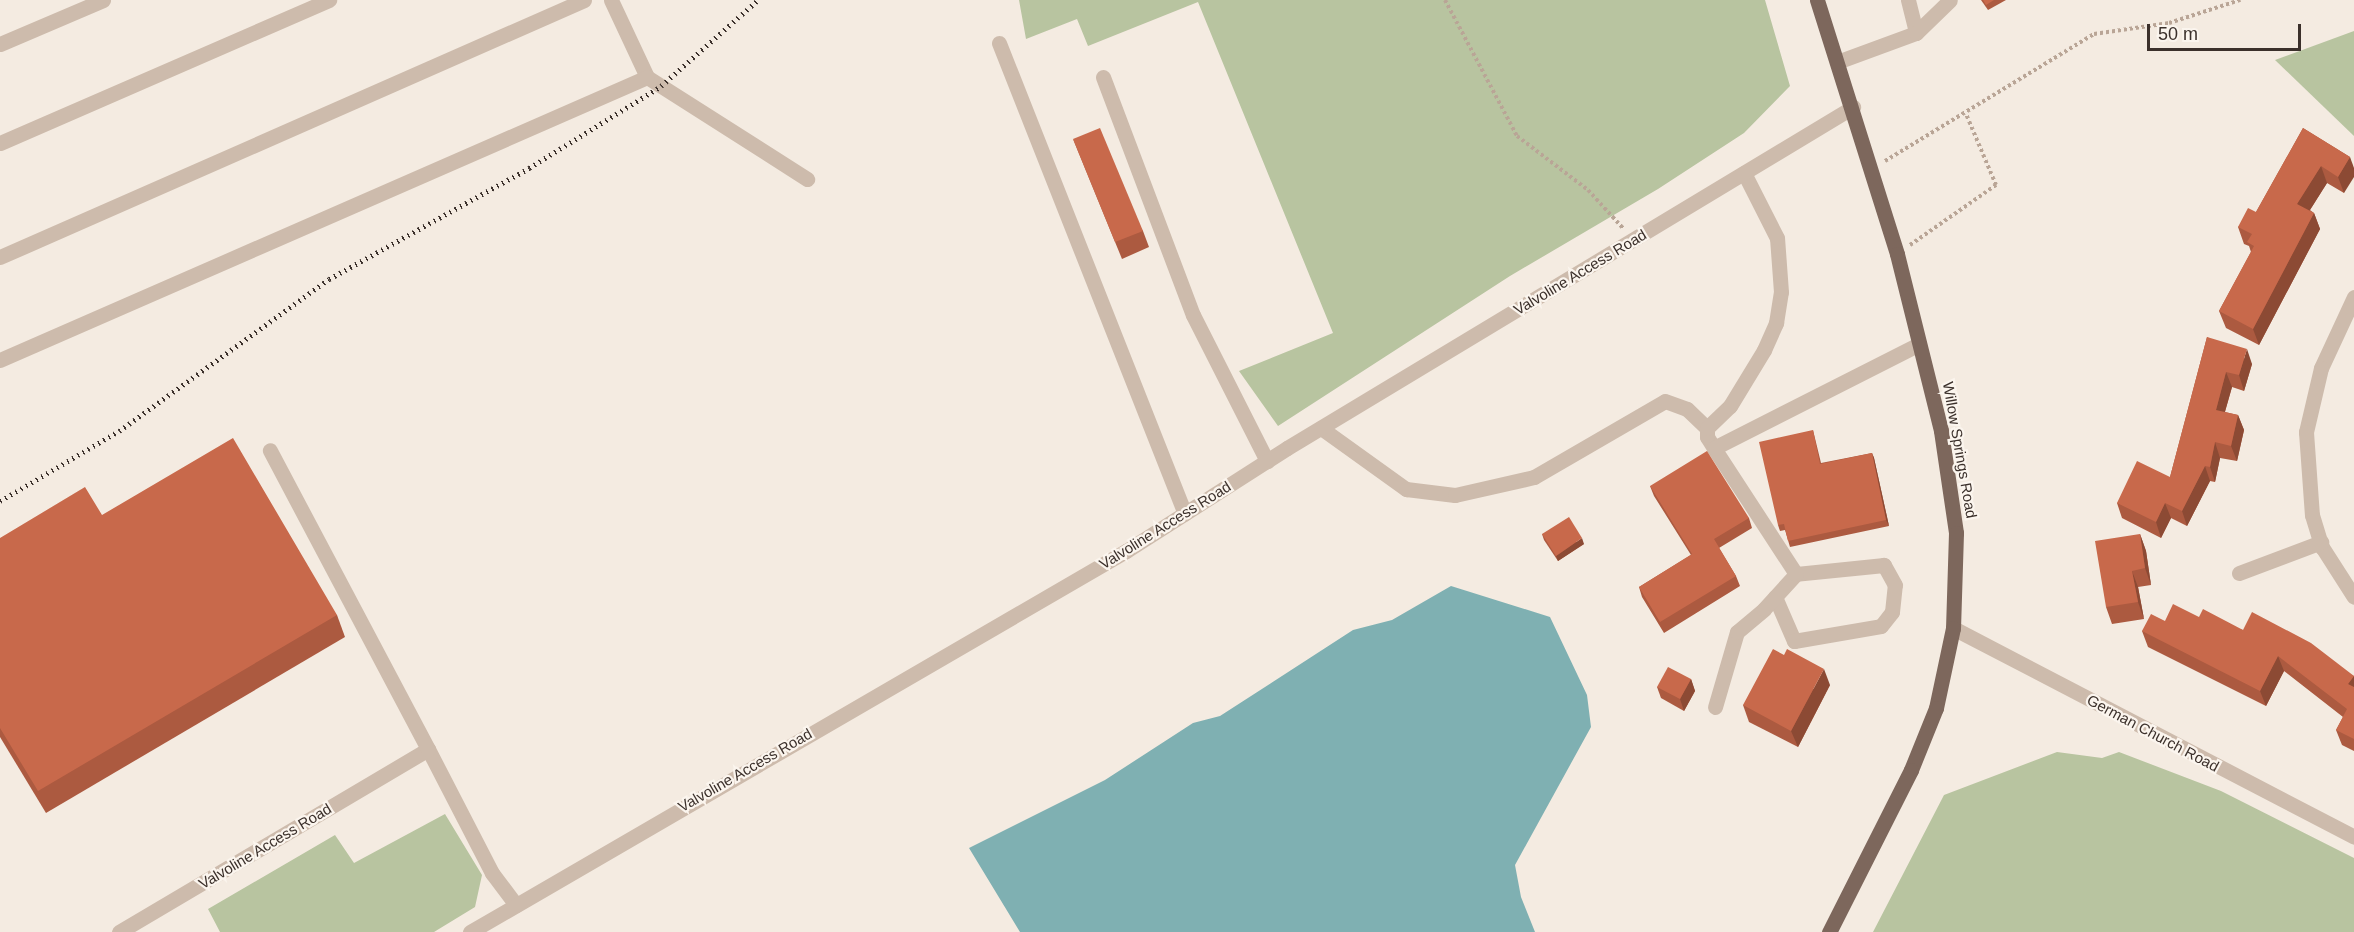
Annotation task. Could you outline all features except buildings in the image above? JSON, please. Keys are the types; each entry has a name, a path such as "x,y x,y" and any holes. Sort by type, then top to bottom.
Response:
{"main road":[{"name":"Willow Springs Road","path":"1817,0 1853,107 1897,254 1919,344 1953,495 1956,575 1953,628 1936,708 1925,736 1829,932"}],"street":[{"path":"0,44 103,0"},
{"path":"0,143 328,0"},
{"path":"0,257 584,0"},
{"path":"611,0 647,77 807,179"},
{"path":"1908,0 1916,33"},
{"path":"1837,62 1916,33 1950,0"},
{"path":"999,43 1185,514"},
{"path":"1102,76 1193,315 1267,461"},
{"path":"0,360 647,77"},
{"name":"Valvoline Access Road","path":"470,932 1185,514 1321,428 1853,107"},
{"path":"1707,428 1730,406 1764,350 1776,323 1781,292 1777,238 1744,173"},
{"path":"2354,297 2321,368 2306,432 2312,515 2321,542 2339,579 2354,597"},
{"path":"1714,448 1919,344"},
{"path":"1321,428 1406,489 1455,495 1534,477 1665,401 1687,409 1707,428 1714,448 1796,574"},
{"path":"270,450 492,873 516,904"},
{"path":"2239,573 2321,542"},
{"path":"1715,707 1737,632 1796,574 1884,565 1895,585 1892,612 1881,626 1794,641 1775,597"},
{"name":"German Church Road","path":"1953,628 2354,837"},
{"name":"Valvoline Access Road","path":"120,932 428,749"}],"path":[{"path":"1445,0 1517,136 1588,190 1634,239"},
{"path":"1872,170 1901,149 1966,114 2094,34 2169,23 2240,0"},
{"path":"1897,254 1996,185 1966,114"}],"green space":[{"path":"1019,0 1765,0 1790,86 1744,133 1658,189 1510,276 1278,426 1239,371 1333,333 1198,2 1088,46 1077,19 1026,39"},
{"path":"2354,31 2354,136 2275,60"},
{"path":"2057,752 2102,758 2119,752 2221,791 2354,858 2354,932 1873,932 1944,795"},
{"path":"445,814 482,875 475,907 434,932 220,932 208,909 335,835 354,863"}],"water":[{"path":"1451,586 1550,617 1587,695 1591,727 1515,865 1521,897 1535,932 1020,932 969,848 1105,780 1193,723 1220,716 1353,630 1392,620"}],"railway":[{"path":"0,501 119,431 329,279 529,168 661,86 758,0"}]}
